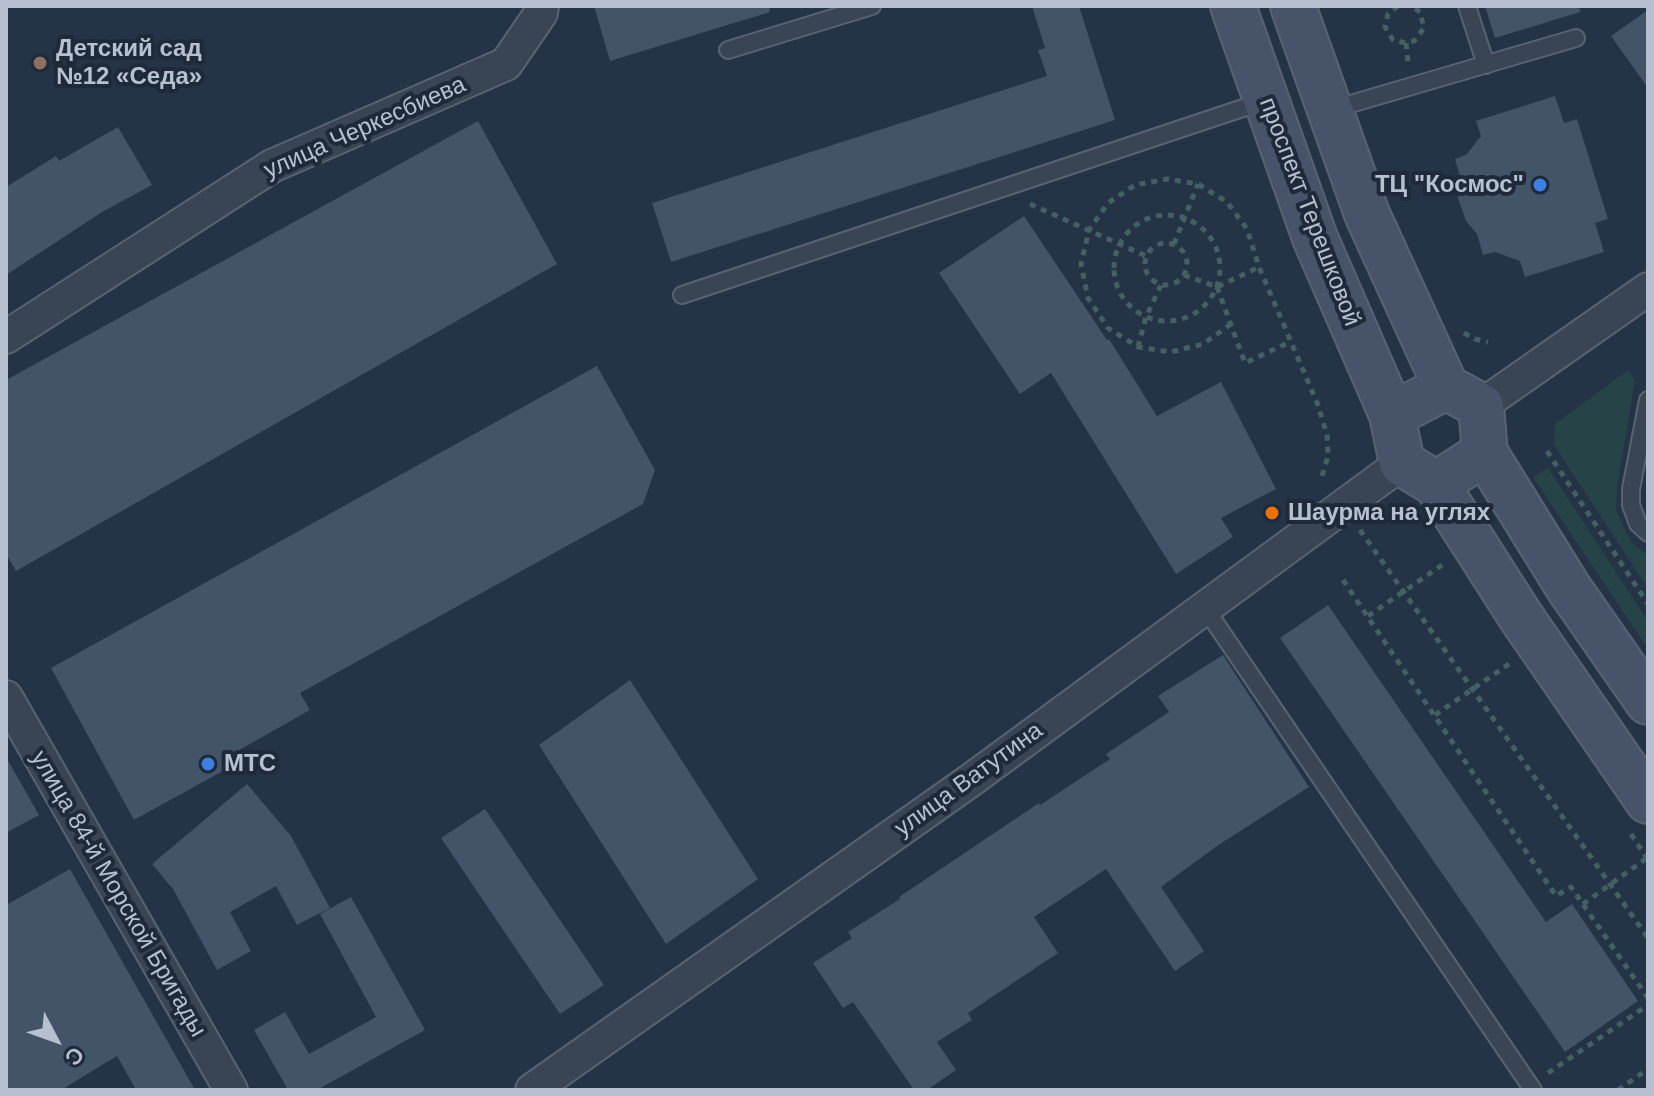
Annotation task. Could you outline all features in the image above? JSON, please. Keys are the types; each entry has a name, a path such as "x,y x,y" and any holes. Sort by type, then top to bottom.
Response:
{"main road":[{"name":"проспект Терешковой","path":"1233,6 1315,238 1419,473"},
{"path":"1293,6 1367,214 1463,397 1485,453 1568,587 1648,702"},
{"path":"1392,415 1463,397"},
{"path":"1485,453 1419,473 1648,801"}],"street":[{"name":"улица Черкесбиева","path":"6,337 272,166 506,64 541,13 542,6"},
{"path":"1463,397 1648,289"},
{"name":"улица Ватутина","path":"532,1090 971,780 1205,608 1419,473"},
{"name":"улица 84-й Морской Бригады","path":"6,697 231,1090"}],"lane":[{"path":"728,50 872,6"},
{"path":"1467,6 1486,65"},
{"path":"1329,111 1576,38"},
{"path":"682,295 1265,100"},
{"path":"1648,400 1631,489 1631,505 1638,524 1648,533"},
{"path":"1205,608 1533,1090"}],"path":[{"path":"1398,6 1388,14 1385,27 1393,40 1406,43 1414,41 1424,28 1420,12 1412,6"},
{"path":"1231,324 1203,344 1171,352 1138,347 1108,328 1088,298 1081,264 1089,230 1108,203 1135,185 1167,179 1198,184 1227,202 1247,229 1259,267 1318,405 1327,435 1328,456 1322,476"},
{"path":"1174,244 1198,184"},
{"path":"1000,191 1146,256"},
{"path":"1167,214 1186,217 1204,229 1216,246 1221,266 1217,287 1205,305 1188,317 1167,321 1146,317 1129,305 1117,287 1114,265 1120,244 1131,228 1148,218 1167,214"},
{"path":"1157,244 1174,244 1186,257 1184,275 1178,282 1161,285 1154,282 1145,270 1146,256 1157,244"},
{"path":"1184,275 1217,287 1259,267"},
{"path":"1138,347 1146,317 1161,285"},
{"path":"1217,287 1245,363 1290,342"},
{"path":"1464,333 1488,342"},
{"path":"1547,451 1648,604"},
{"path":"1359,528 1648,938"},
{"path":"1368,616 1446,563"},
{"path":"1343,580 1556,896 1571,887 1648,998"},
{"path":"1435,715 1513,662"},
{"path":"1583,904 1647,858"},
{"path":"1550,1083 1545,1075 1648,1005"},
{"path":"1618,1090 1648,1069"}],"green space":[{"path":"1628,370 1635,381 1616,510 1631,542 1648,555 1648,589 1554,445 1555,424"},
{"path":"1548,468 1648,621 1648,649 1533,477"}],"building":[{"path":"594,6 769,6 770,12 610,61"},
{"path":"1032,6 1079,6 1115,120 671,262 652,203 1047,76 1038,50 1045,48"},
{"path":"1485,6 1579,6 1580,12 1495,38"},
{"path":"1648,10 1648,88 1611,36"},
{"path":"1555,96 1564,123 1577,119 1608,219 1595,223 1604,252 1525,277 1520,261 1495,252 1483,255 1477,234 1466,221 1458,198 1461,180 1455,159 1466,155 1481,136 1476,121"},
{"path":"478,121 557,264 16,571 6,554 6,380"},
{"path":"118,127 152,185 102,212 6,275 6,187 56,156 59,161"},
{"path":"1024,216 1109,339 1157,416 1221,382 1276,489 1221,518 1233,537 1176,574 1051,373 1020,394 939,273"},
{"path":"597,366 655,470 643,504 300,693 310,710 225,758 232,766 134,820 51,668"},
{"path":"1328,605 1546,922 1572,904 1638,1001 1565,1052 1280,638"},
{"path":"1223,655 1309,787 1217,846 1161,887 1204,951 1175,971 1106,869 1034,917 1058,953 968,1013 972,1020 937,1042 956,1070 927,1090 914,1090 853,1002 843,1008 813,963 852,938 848,932 1039,803 1110,759 1106,754 1169,712 1158,696"},
{"path":"630,680 758,879 666,944 539,745"},
{"path":"6,757 39,815 6,833"},
{"path":"247,784 291,836 330,908 297,925 276,886 230,912 251,951 217,970 173,889 152,864"},
{"path":"485,809 604,985 560,1014 441,838"},
{"path":"70,869 195,1090 136,1090 117,1056 61,1090 6,1090 6,905"},
{"path":"351,897 425,1030 317,1090 288,1090 254,1030 285,1012 309,1054 376,1017 320,914"}],"place":[{"name":"Детский сад №12 «Седа»","path":"40,63"},
{"name":"ТЦ \"Космос\"","path":"1540,185"},
{"name":"Шаурма на углях","path":"1272,513"},
{"name":"МТС","path":"208,764"}]}
